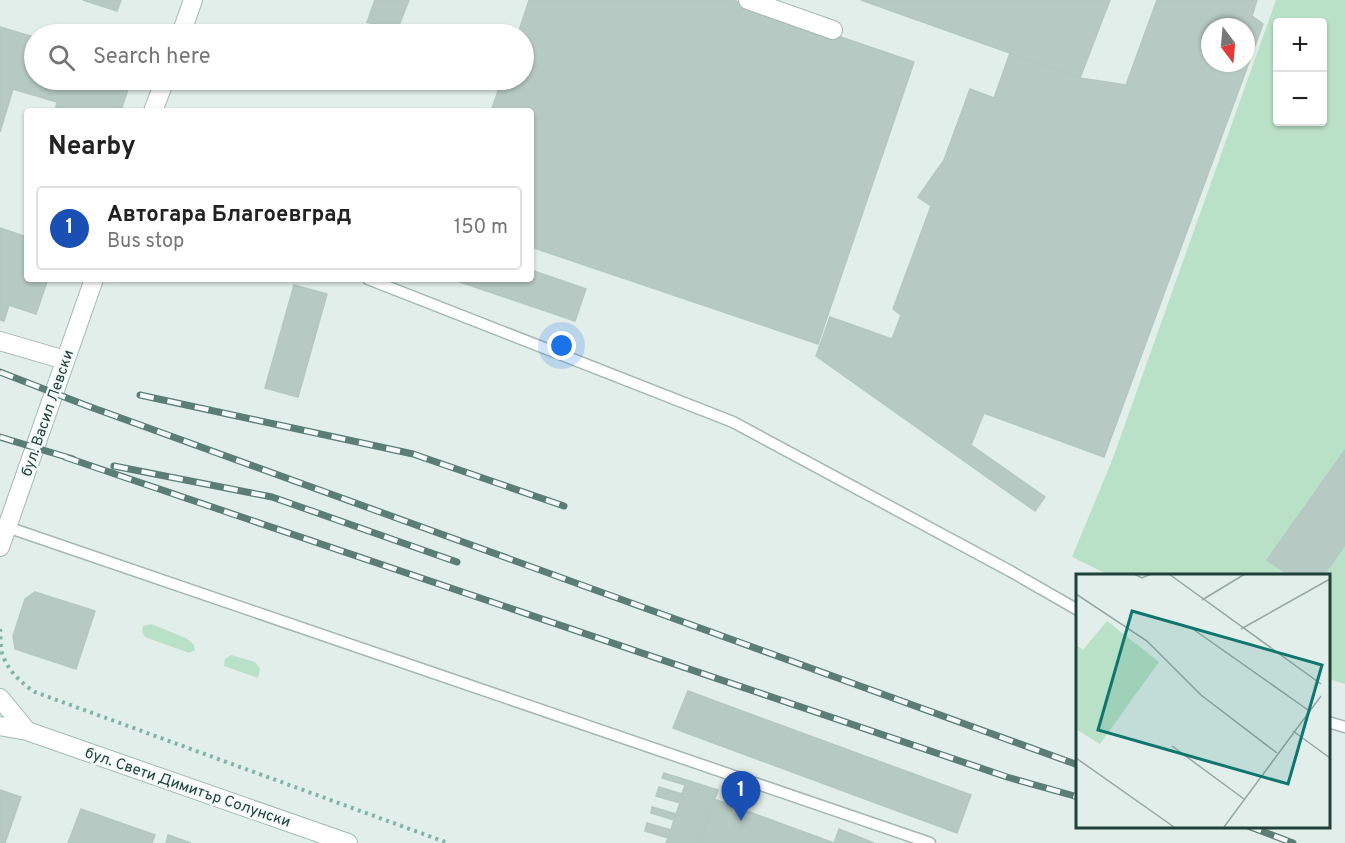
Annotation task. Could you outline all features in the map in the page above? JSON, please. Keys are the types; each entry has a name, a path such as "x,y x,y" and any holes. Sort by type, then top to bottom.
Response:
{"street":[{"path":"185,24 194,0"},
{"path":"748,0 833,30"},
{"path":"154,108 161,90"},
{"name":"бул. Васил Левски","path":"0,546 93,282"},
{"path":"0,341 65,360"},
{"name":"бул. Свети Димитър Солунски","path":"0,698 6,722 27,731 348,843"}],"lane":[{"path":"377,282 733,422 1076,609"},
{"path":"7,527 930,843"},
{"path":"1330,722 1345,728"}],"path":[{"path":"0,629 2,651 8,668 24,688 448,843"}],"green space":[{"path":"1276,0 1345,0 1345,684 1330,679 1330,574 1107,574 1072,557 1113,458 1250,72 1255,72 1255,59"},
{"path":"151,624 186,638 194,645 195,650 189,653 145,637 142,632 143,626"},
{"path":"231,655 255,662 260,669 258,678 224,666 225,659"}],"building":[{"path":"83,0 121,0 117,11"},
{"path":"375,0 409,0 400,24 367,22"},
{"path":"529,0 733,0 914,62 818,344 534,248 534,108 492,108 498,90 534,90 534,24 521,24"},
{"path":"861,0 1110,0 1080,78"},
{"path":"1157,0 1257,0 1252,16 1255,18 1201,18 1201,72 1245,72 1104,457 984,413 971,445 1045,497 1035,511 816,356 830,317 892,339 901,315 893,309 931,206 918,197 944,160 970,89 994,98 1010,53 1080,78 1126,85"},
{"path":"1255,18 1263,24 1255,46"},
{"path":"0,27 24,34 24,90 128,90 122,108 56,108 57,102 13,89 0,132"},
{"path":"0,228 24,236 24,282 47,282 36,314 9,305 4,321 0,320"},
{"path":"534,271 586,289 575,321 460,282 534,282"},
{"path":"294,285 327,294 298,397 265,388"},
{"path":"1345,450 1345,545 1324,574 1288,574 1267,560"},
{"path":"35,592 95,611 76,669 15,649 13,636 25,599"},
{"path":"688,691 971,795 957,833 673,728"},
{"path":"664,773 718,790 700,843 666,843 668,838 645,831 647,823 671,830 674,820 651,813 652,807 676,814 680,803 656,796 659,787 682,794 685,785 662,778"},
{"path":"0,790 21,797 5,843 0,843"},
{"path":"714,799 834,843 700,843"},
{"path":"81,809 155,835 152,843 68,843"},
{"path":"839,829 874,843 834,843"},
{"path":"168,835 191,843 166,843"}],"railway":[{"path":"0,372 85,405 1076,764"},
{"path":"140,395 413,454 564,506"},
{"path":"0,437 73,459"},
{"path":"65,457 1007,777 1076,796"},
{"path":"114,466 272,497 457,562"},
{"path":"1253,828 1293,843"}],"place":[{"name":"Автогара Благоевград","path":"741,821"}]}
